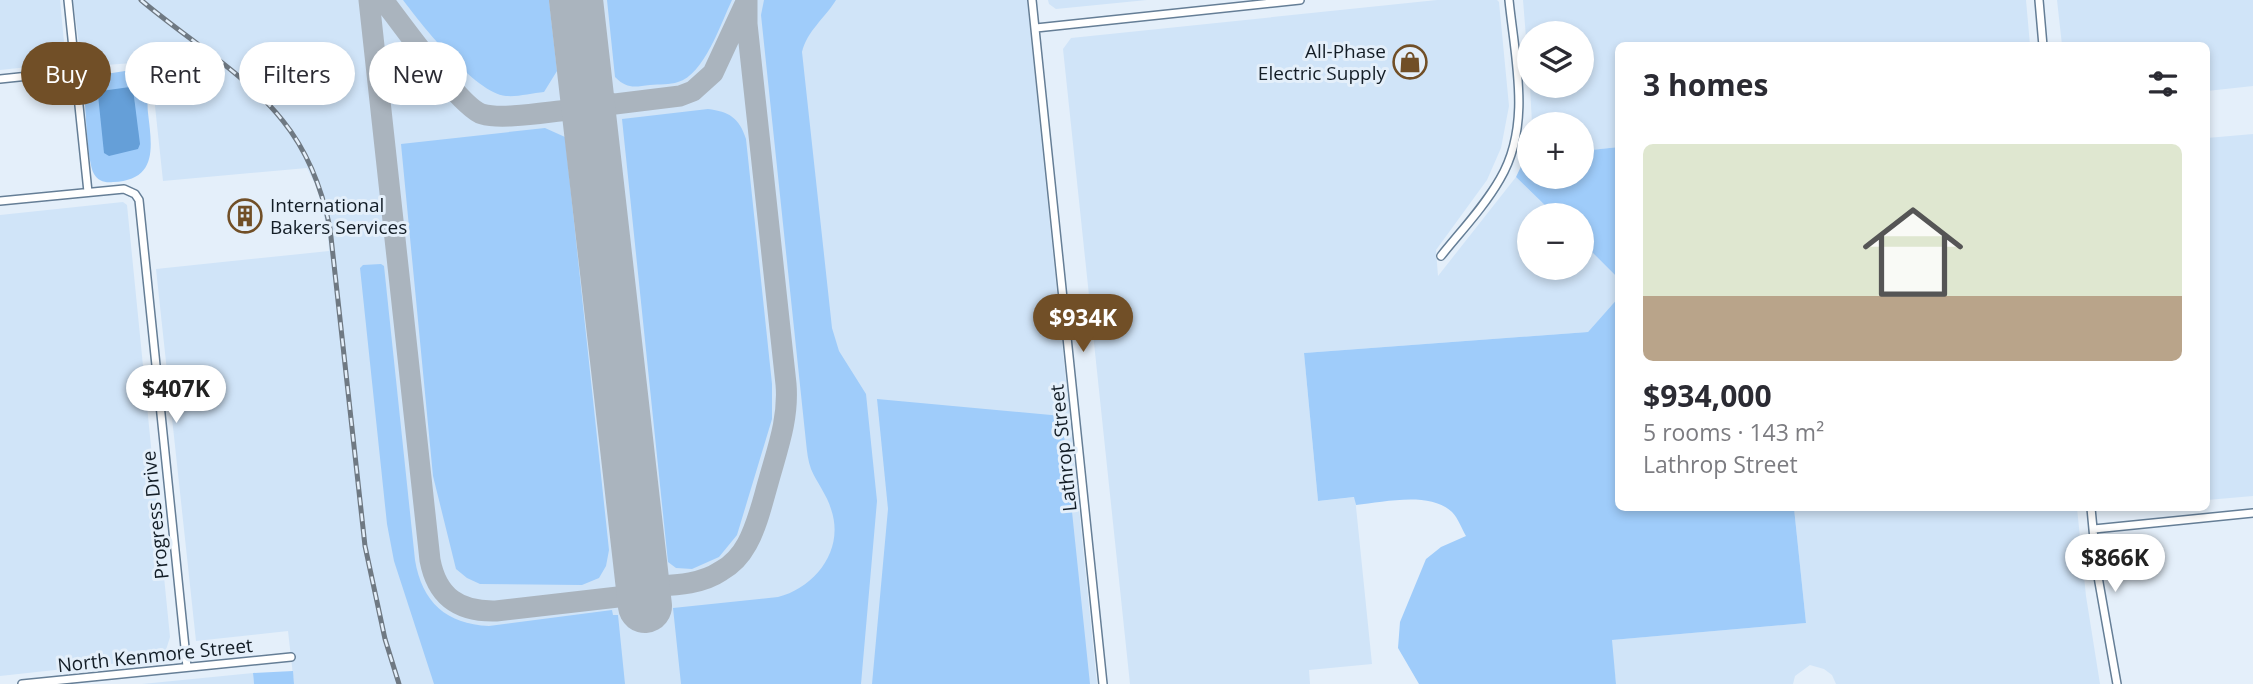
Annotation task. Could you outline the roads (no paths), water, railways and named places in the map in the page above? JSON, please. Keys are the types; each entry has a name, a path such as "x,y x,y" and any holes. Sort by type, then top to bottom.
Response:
{"street":[{"path":"68,0 73,42"},
{"name":"Lathrop Street","path":"1032,0 1103,684"},
{"path":"1035,28 1300,0"},
{"path":"1441,256 1500,180 1516,142 1519,95 1508,0"},
{"path":"2039,0 2043,42"},
{"path":"0,79 21,77"},
{"path":"0,201 88,192 79,105"},
{"name":"Progress Drive","path":"88,192 124,189 135,194 141,210 187,667"},
{"path":"2091,511 2101,597 2117,684"},
{"path":"2094,529 2253,513"},
{"name":"North Kenmore Street","path":"22,684 291,657"}],"railway":[{"path":"141,0 234,72 268,104 300,145 318,185 330,228 365,546 385,639 399,684"}],"place":[{"name":"All-Phase Electric Supply","path":"1410,62"},
{"name":"International Bakers Services","path":"245,216"}]}
